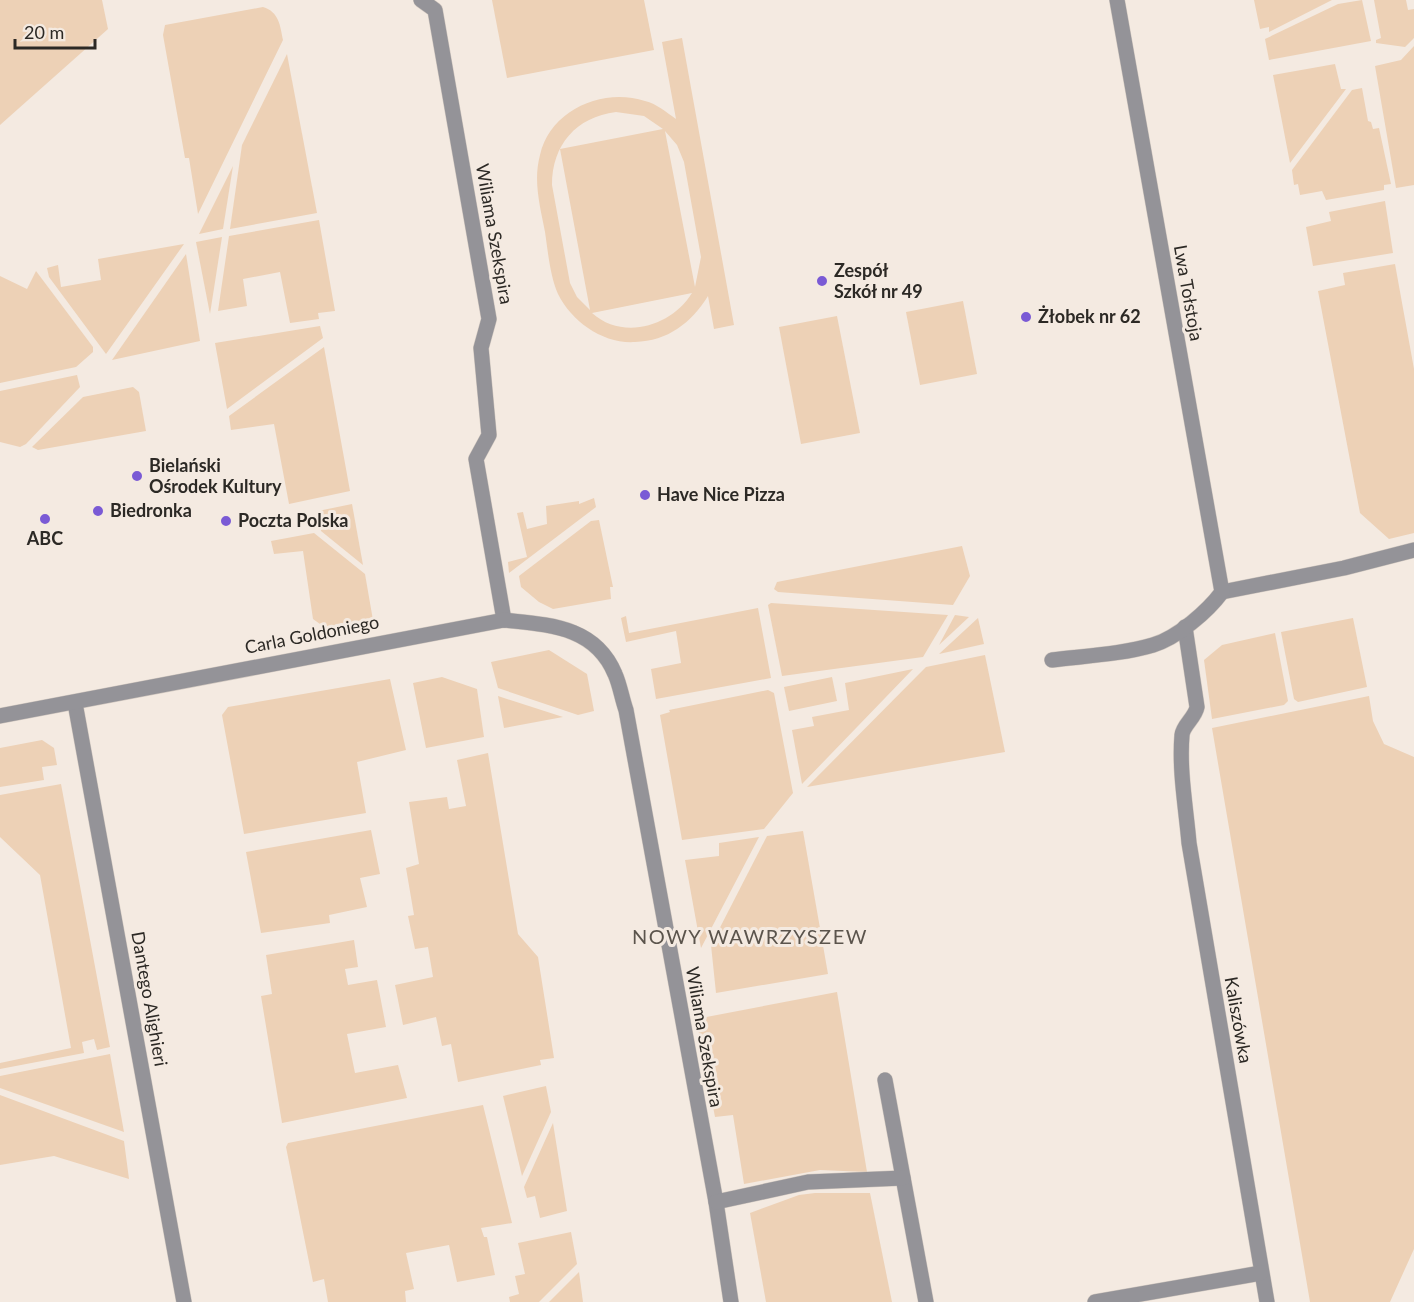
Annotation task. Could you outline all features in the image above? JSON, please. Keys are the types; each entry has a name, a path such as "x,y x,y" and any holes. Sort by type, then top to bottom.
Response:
{"street":[{"name":"Wiliama Szekspira","path":"421,0 435,10 489,319 481,348 489,435 476,459 504,620"},
{"name":"Lwa Tołstoja","path":"1117,0 1222,592"},
{"path":"1052,660 1155,645 1185,627 1212,606 1222,592 1344,568 1414,550"},
{"name":"Carla Goldoniego","path":"0,716 75,703 205,675 504,620 553,625 591,640 615,673"},
{"name":"Kaliszówka","path":"1185,627 1197,707 1193,718 1182,732 1189,843 1267,1302"},
{"name":"Wiliama Szekspira","path":"615,673 626,710 716,1202 731,1302"},
{"name":"Dantego Alighieri","path":"75,703 184,1302"},
{"path":"885,1080 926,1302"},
{"path":"716,1202 808,1182 903,1178"},
{"path":"1095,1302 1261,1273"}],"shaded area":[{"path":"0,0 102,0 108,29 0,125"},
{"path":"492,0 644,0 654,50 507,78"},
{"path":"1254,0 1332,0 1269,32 1269,27 1260,29"},
{"path":"1362,0 1371,41 1269,60 1265,39 1338,4"},
{"path":"1374,0 1406,0 1408,10 1414,9 1414,38 1405,47 1376,43 1376,40 1381,38"},
{"path":"263,7 276,16 283,40 198,214 189,158 185,158 163,35 165,25"},
{"path":"682,38 734,325 714,329 708,296 678,329 647,341 623,342 600,335 580,322 571,314 558,294 551,272 539,203 538,165 546,139 555,126 567,114 596,100 629,97 657,106 676,119 662,42","holes":["616,112 644,116 663,129 560,149 569,135 589,120","665,131 677,145 684,162 701,257 695,287","560,149 590,310 577,297 570,283 552,185 556,157","692,293 672,314 646,326 632,328 604,322 592,313"]},
{"path":"1414,46 1414,185 1396,188 1375,66 1401,60"},
{"path":"287,54 317,213 230,229 242,145"},
{"path":"1335,64 1341,89 1346,89 1290,163 1273,75"},
{"path":"1362,88 1368,121 1371,122 1373,129 1379,128 1391,184 1384,185 1384,190 1326,200 1322,191 1300,195 1298,184 1294,185 1292,170 1352,90"},
{"path":"233,166 223,229 199,234"},
{"path":"1385,201 1393,253 1313,266 1306,227 1331,221 1329,212"},
{"path":"319,220 335,311 318,313 319,319 290,323 280,272 243,279 247,306 218,311 229,236"},
{"path":"222,237 210,314 196,242"},
{"path":"184,244 106,354 49,277 47,268 58,265 61,287 101,280 98,259"},
{"path":"186,254 200,341 112,360"},
{"path":"1395,264 1414,369 1414,533 1389,539 1360,513 1318,291 1345,285 1343,273"},
{"path":"36,271 93,347 93,352 76,367 0,383 0,276 27,289"},
{"path":"963,301 977,374 920,385 906,312"},
{"path":"837,316 860,433 801,444 779,327"},
{"path":"320,326 323,338 227,409 215,343"},
{"path":"324,347 350,491 289,504 274,424 231,430 229,416"},
{"path":"77,375 80,387 26,444 20,447 0,442 0,391"},
{"path":"133,387 139,392 146,431 38,450 32,447 83,397"},
{"path":"594,498 596,507 509,573 508,562 527,557 517,513 523,512 527,529 547,524 546,506 579,501 579,504"},
{"path":"352,504 363,565 321,531 318,511"},
{"path":"599,520 613,587 610,587 611,599 553,609 539,602 521,587 519,576 591,521"},
{"path":"314,533 365,574 374,626 334,634 313,619 303,551 274,554 271,541"},
{"path":"962,546 970,576 953,605 778,592 774,589 777,582"},
{"path":"771,603 948,615 923,657 782,676 768,605"},
{"path":"758,608 771,678 656,699 651,669 681,663 676,631 626,642 621,618 626,616 629,633"},
{"path":"955,615 969,617 939,645"},
{"path":"978,618 984,644 939,654"},
{"path":"1353,618 1367,687 1298,702 1294,699 1281,632"},
{"path":"1275,633 1288,701 1284,705 1212,719 1204,660 1222,645"},
{"path":"549,650 587,674 594,711 578,715 498,688 491,662"},
{"path":"985,655 1005,752 807,787 926,667"},
{"path":"913,669 802,784 792,730 814,726 812,717 849,710 845,683"},
{"path":"442,677 477,689 484,737 426,748 413,683"},
{"path":"832,677 837,701 789,711 784,687"},
{"path":"390,679 406,750 357,762 366,813 244,834 222,715 228,707"},
{"path":"768,690 774,693 793,793 764,829 682,840 660,715 670,712 669,710"},
{"path":"498,696 563,717 504,728"},
{"path":"1369,696 1373,721 1384,744 1414,757 1414,1249 1390,1302 1310,1302 1212,728"},
{"path":"42,740 54,748 57,765 42,767 44,780 0,787 0,748"},
{"path":"488,753 518,934 538,957 554,1058 540,1060 541,1065 458,1082 451,1044 442,1046 436,1017 403,1025 395,985 433,977 428,947 415,949 408,916 414,915 406,868 419,864 409,802 447,797 449,809 466,806 457,760"},
{"path":"61,784 110,1047 97,1050 94,1039 82,1042 84,1053 0,1069 0,1063 71,1048 40,875 0,837 0,795"},
{"path":"371,830 380,874 360,878 367,907 329,915 330,923 261,933 246,852"},
{"path":"803,831 828,974 716,993 711,945 767,836"},
{"path":"759,837 701,948 685,860 719,856 719,843"},
{"path":"354,940 358,967 345,969 348,985 377,980 386,1027 347,1034 355,1073 398,1065 407,1098 282,1123 261,996 272,994 266,955"},
{"path":"837,992 867,1172 820,1170 744,1184 733,1115 715,1117 696,1019"},
{"path":"110,1054 124,1132 0,1088 0,1076"},
{"path":"546,1086 551,1112 522,1176 503,1096"},
{"path":"0,1095 124,1141 129,1179 54,1156 0,1165"},
{"path":"483,1105 512,1223 481,1228 484,1237 487,1237 495,1275 457,1282 449,1245 406,1253 414,1289 405,1291 406,1302 328,1302 324,1279 313,1282 286,1147 288,1143"},
{"path":"553,1123 567,1211 540,1218 535,1196 527,1198 524,1187"},
{"path":"870,1193 892,1302 766,1302 750,1213 799,1195"},
{"path":"571,1232 577,1264 539,1302 510,1302 509,1297 519,1294 515,1276 525,1274 518,1243"},
{"path":"579,1272 583,1302 549,1302"}],"place":[{"name":"Zespół Szkół nr 49","path":"822,281"},
{"name":"Żłobek nr 62","path":"1026,317"},
{"name":"Bielański Ośrodek Kultury","path":"137,476"},
{"name":"Have Nice Pizza","path":"645,495"},
{"name":"Biedronka","path":"98,511"},
{"name":"ABC","path":"45,519"},
{"name":"Poczta Polska","path":"226,521"}],"district":[{"name":"NOWY WAWRZYSZEW","path":"750,937"}]}
